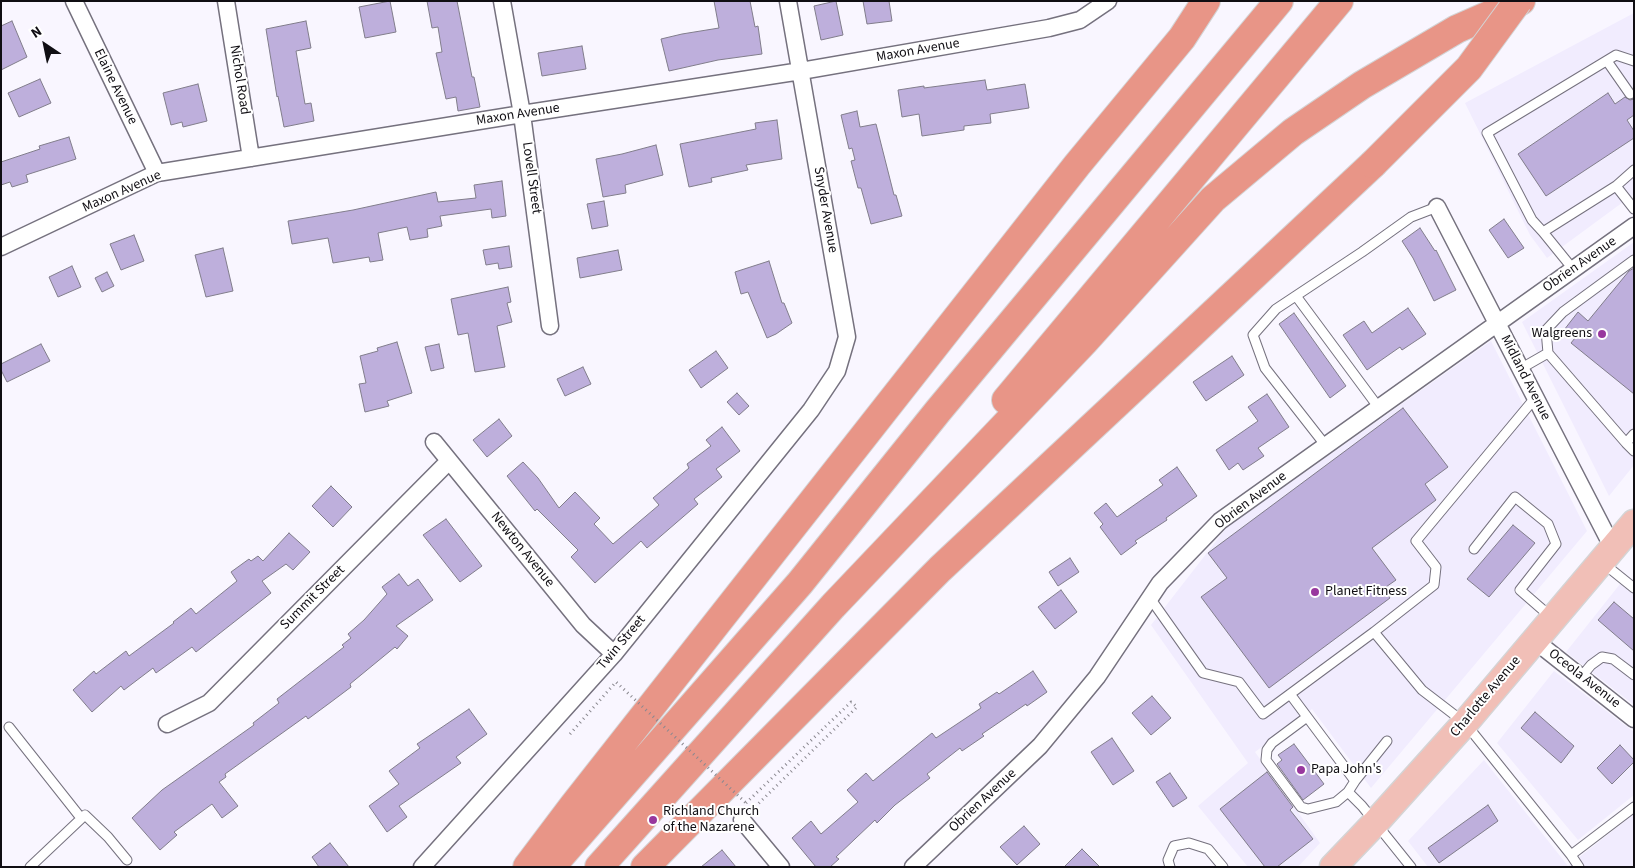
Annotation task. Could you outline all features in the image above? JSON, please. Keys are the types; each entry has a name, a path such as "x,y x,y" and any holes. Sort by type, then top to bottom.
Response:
{"highway":[{"path":"527,867 1071,173 1182,38 1206,1"},
{"path":"551,867 800,583 938,411 1279,1"},
{"path":"833,606 1339,1"},
{"path":"600,867 833,606 1084,342 1213,199 1293,132 1362,85 1456,29 1519,1"},
{"path":"645,867 940,570 1373,164 1469,68 1519,1"}],"main road":[{"name":"Charlotte Avenue","path":"1338,865 1465,723 1634,523"}],"street":[{"name":"Elaine Avenue","path":"74,1 157,173"},
{"name":"Nichol Road","path":"226,1 251,158"},
{"name":"Lovell Street","path":"502,1 522,114 550,326"},
{"name":"Snyder Avenue","path":"788,1 847,337 838,371 811,410"},
{"name":"Maxon Avenue","path":"1,247 157,173 801,71 1049,28 1080,20 1108,1"},
{"name":"Midland Avenue","path":"1437,207 1535,398 1608,555"},
{"name":"Obrien Avenue","path":"912,867 1040,746 1097,677 1160,583 1220,522 1634,226"},
{"name":"Twin Street","path":"422,867 614,654 811,410"},
{"name":"Newton Avenue","path":"434,442 582,625 614,654"},
{"name":"Summit Street","path":"167,724 209,703 449,461"},
{"name":"Oceola Avenue","path":"1534,640 1634,719"},
{"path":"742,820 781,867"}],"lane":[{"path":"1573,270 1532,220 1487,133 1616,55 1634,62"},
{"path":"1607,61 1630,94"},
{"path":"1543,232 1616,186 1634,170"},
{"path":"1616,186 1634,209"},
{"path":"1326,446 1265,368 1253,335 1276,309 1411,217 1437,207"},
{"path":"1634,260 1563,312 1546,330 1548,353 1634,451"},
{"path":"1296,296 1379,408"},
{"path":"1520,369 1548,353"},
{"path":"1150,598 1203,673 1238,682 1263,714 1434,585 1436,567 1416,541 1535,398"},
{"path":"1626,443 1634,434"},
{"path":"1474,549 1515,497 1548,524 1556,544 1520,590 1553,619"},
{"path":"1608,555 1634,588"},
{"path":"1374,632 1422,690 1465,723 1579,867"},
{"path":"1581,677 1591,665 1602,657 1613,659 1634,675"},
{"path":"1290,694 1354,781"},
{"path":"1307,717 1272,743 1266,750 1266,760 1301,807 1308,809 1336,802 1348,792 1354,781 1387,742"},
{"path":"9,727 81,818"},
{"path":"1348,792 1376,822 1411,867"},
{"path":"1571,855 1634,807"},
{"path":"30,867 84,814 128,860"},
{"path":"1170,867 1168,860 1174,846 1189,843 1208,848 1223,867"}],"path":[{"path":"570,734 616,682 746,803 851,702 857,707 742,820"}],"shaded area":[{"path":"1634,13 1634,194 1547,258 1530,235 1465,103"},
{"path":"1634,242 1634,465 1609,496 1522,322"},
{"path":"1491,341 1587,531 1371,788 1312,709 1255,752 1320,843 1298,867 1248,867 1198,806 1248,763 1151,625 1227,527"},
{"path":"1620,584 1634,594 1634,705 1566,652"},
{"path":"1554,671 1634,732 1634,795 1578,840 1497,743"},
{"path":"1484,760 1568,866 1634,814 1634,867 1428,867 1408,841"}],"building":[{"path":"390,1 396,32 365,38 359,7"},
{"path":"427,1 457,1 480,107 458,111 456,97 446,99 436,53 442,52 438,27 432,28"},
{"path":"714,1 750,1 755,27 758,26 762,54 718,60 669,71 661,39 719,28"},
{"path":"836,1 843,35 821,40 814,6"},
{"path":"863,1 889,1 892,21 867,24"},
{"path":"12,21 27,57 1,70 1,26"},
{"path":"306,21 311,48 296,51 305,104 311,103 314,121 284,127 266,29"},
{"path":"582,46 586,69 542,76 538,53"},
{"path":"40,79 51,103 19,117 8,93"},
{"path":"985,80 987,90 1025,84 1029,108 990,114 991,123 964,126 964,130 922,136 919,114 902,117 898,90"},
{"path":"198,84 207,121 183,127 182,122 171,125 163,93"},
{"path":"1608,93 1615,104 1625,97 1630,100 1634,99 1634,115 1627,120 1634,131 1634,138 1546,196 1518,154"},
{"path":"857,111 860,127 876,124 894,195 896,195 902,216 871,224 861,188 858,188 851,161 855,160 852,148 849,149 841,115"},
{"path":"777,120 782,159 746,165 748,170 711,178 712,182 689,187 680,144 756,129 755,123"},
{"path":"69,137 76,159 26,175 28,182 12,187 10,182 1,185 1,162 40,149 39,146"},
{"path":"656,145 663,175 625,185 626,193 603,197 596,159"},
{"path":"502,181 506,216 492,218 491,209 440,216 442,226 427,229 428,237 410,240 407,227 378,233 383,260 370,262 369,257 333,263 328,238 292,244 288,221 353,210 436,192 438,202 476,198 474,185"},
{"path":"604,201 608,226 592,229 587,204"},
{"path":"1504,219 1524,248 1508,258 1489,230"},
{"path":"1420,228 1436,250 1456,290 1434,301 1413,258 1402,241"},
{"path":"134,235 144,261 121,270 110,244"},
{"path":"509,246 512,267 499,269 498,263 486,265 483,250"},
{"path":"223,248 233,291 206,297 195,255"},
{"path":"618,250 622,270 580,278 577,258"},
{"path":"769,261 782,303 784,303 792,323 767,338 748,292 741,294 735,272"},
{"path":"72,266 81,287 58,297 49,277"},
{"name":"Walgreens","path":"1634,268 1634,394 1571,343 1575,338 1564,330 1578,312 1588,321 1629,271"},
{"path":"107,272 114,286 102,292 95,278"},
{"path":"508,287 511,302 507,303 512,322 497,326 505,367 475,372 468,333 458,335 451,299"},
{"path":"1408,308 1426,334 1402,350 1400,347 1367,370 1343,335 1364,321 1372,333"},
{"path":"1294,313 1346,386 1330,398 1279,324"},
{"path":"397,342 412,393 387,401 389,406 365,412 359,384 366,383 360,356 378,351 377,348"},
{"path":"41,344 50,361 7,382 1,370 1,364"},
{"path":"439,344 444,368 431,371 425,347"},
{"path":"716,351 728,368 701,388 689,370"},
{"path":"1232,356 1244,375 1206,401 1193,382"},
{"path":"583,367 591,384 565,396 557,379"},
{"path":"737,393 749,406 739,415 727,402"},
{"path":"1267,394 1289,427 1258,448 1264,456 1243,470 1238,463 1229,470 1216,450 1258,421 1248,407"},
{"path":"1403,408 1448,467 1425,484 1436,500 1372,548 1396,580 1383,589 1390,598 1269,688 1201,597 1227,578 1208,553"},
{"path":"499,419 512,436 487,457 473,440"},
{"path":"722,427 740,451 716,469 722,477 694,499 698,504 647,548 641,541 595,583 571,557 578,550 537,509 535,511 507,476 523,462 538,478 559,508 575,492 600,518 594,524 613,544 659,505 653,498 689,468 687,464 711,446 706,440"},
{"path":"1177,467 1197,496 1166,518 1167,520 1135,541 1137,543 1121,555 1100,527 1103,524 1094,513 1106,503 1117,517 1163,485 1159,480"},
{"path":"331,486 352,507 333,527 312,506"},
{"path":"446,519 482,566 460,582 423,535"},
{"path":"1513,525 1535,543 1489,597 1467,579"},
{"path":"289,533 310,552 293,570 286,564 262,581 271,593 196,652 192,647 156,673 153,668 124,690 121,686 92,712 73,690 94,671 96,674 126,651 129,656 191,608 196,614 237,581 231,572 249,559 251,561 258,556 263,561"},
{"path":"1070,558 1079,572 1058,586 1049,572"},
{"path":"399,574 408,586 418,579 433,600 396,626 408,636 397,649 395,647 350,684 351,687 308,719 306,716 225,774 226,777 219,782 238,806 222,818 212,804 174,832 177,835 160,850 132,818 162,790 254,725 253,723 279,703 277,699 344,647 342,645 351,638 348,634 364,620 387,594 382,587"},
{"path":"1061,590 1077,612 1055,629 1038,607"},
{"path":"1614,602 1634,619 1634,651 1598,620"},
{"path":"1033,671 1047,692 982,734 984,736 962,751 960,748 927,774 930,778 895,805 877,823 875,820 836,857 839,859 830,867 816,867 792,838 811,821 821,834 858,802 847,790 866,773 873,781 932,733 936,738 981,708 979,704 997,692 999,694"},
{"path":"1152,696 1171,718 1151,735 1132,713"},
{"path":"469,709 487,734 456,757 461,763 399,806 407,817 387,832 369,806 399,784 389,771 420,748 417,744"},
{"path":"1535,712 1574,746 1561,763 1521,728"},
{"path":"1112,738 1134,771 1113,785 1091,752"},
{"name":"Papa John's","path":"1294,744 1324,784 1303,800 1277,764 1282,760 1278,755"},
{"path":"1620,745 1634,762 1612,784 1597,768"},
{"path":"1267,772 1293,807 1290,810 1313,839 1277,867 1265,867 1220,809"},
{"path":"1170,773 1187,798 1173,807 1156,782"},
{"path":"1488,805 1498,821 1439,863 1428,848"},
{"path":"1024,826 1040,844 1017,865 1000,847"},
{"path":"330,843 349,867 319,867 312,857"},
{"path":"1082,849 1100,867 1064,867"},
{"path":"722,850 736,867 701,867"}],"place":[{"name":"Walgreens","path":"1602,334"},
{"name":"Planet Fitness","path":"1315,592"},
{"name":"Papa John's","path":"1301,770"},
{"name":"Richland Church of the Nazarene","path":"653,820"}]}
